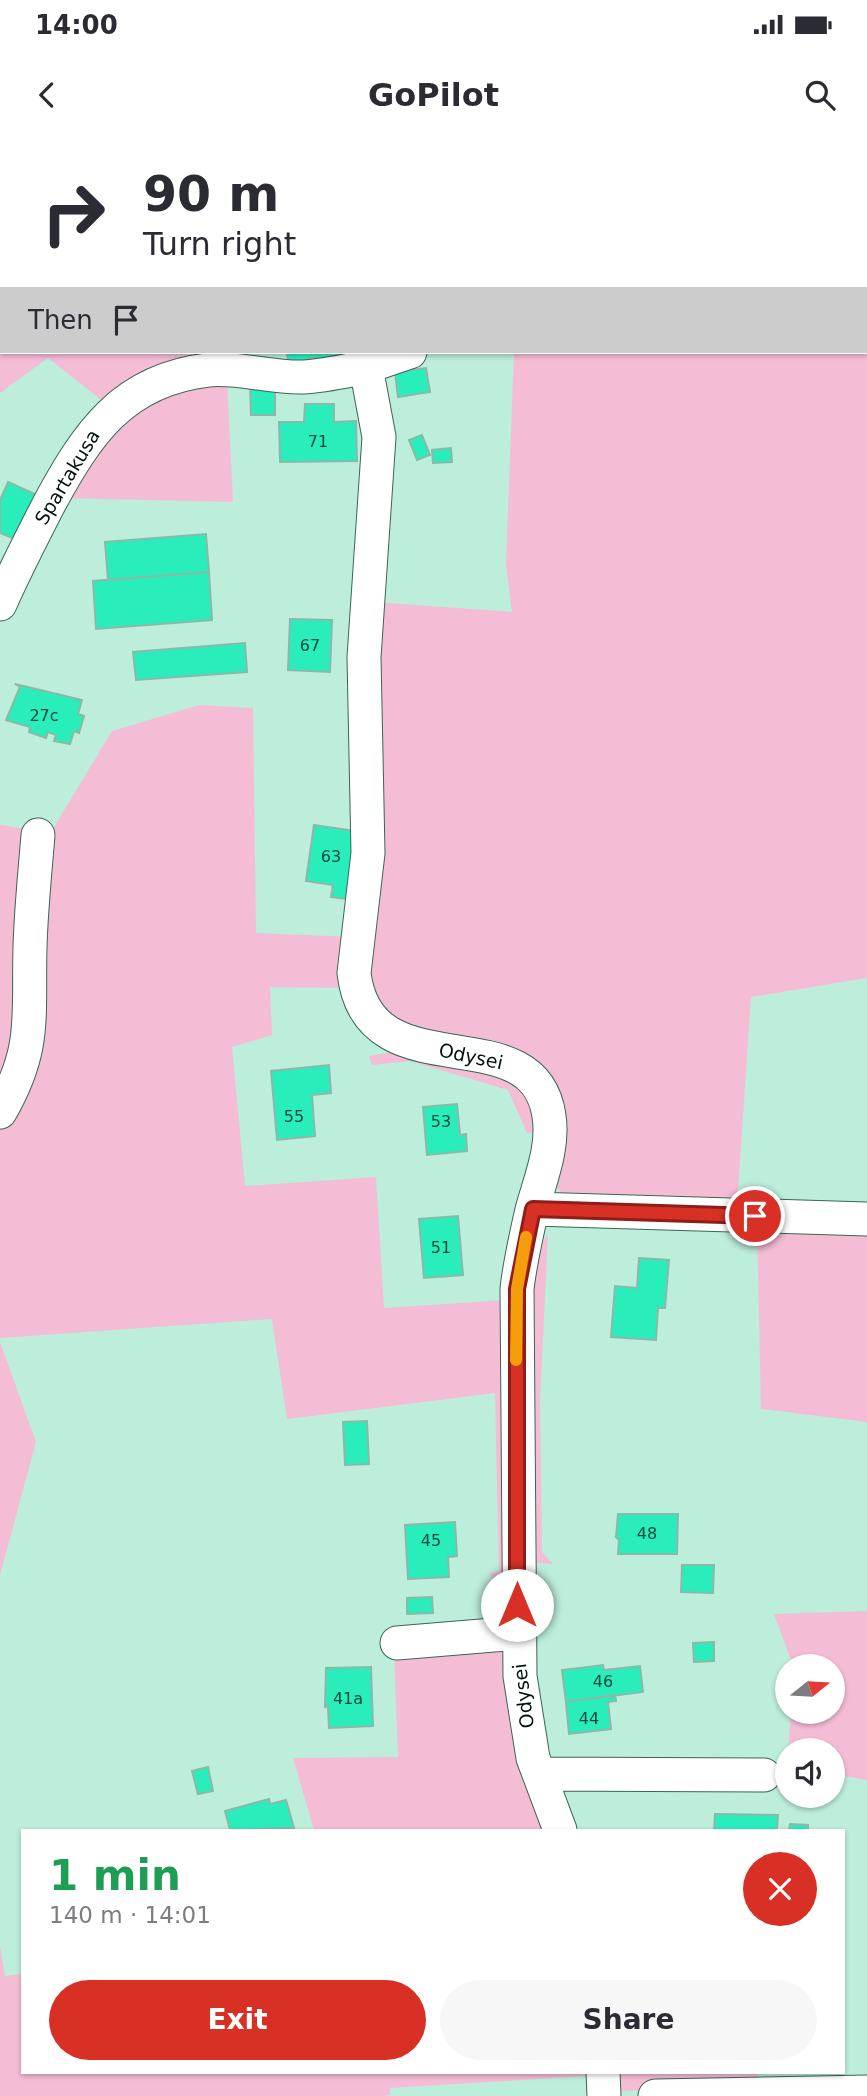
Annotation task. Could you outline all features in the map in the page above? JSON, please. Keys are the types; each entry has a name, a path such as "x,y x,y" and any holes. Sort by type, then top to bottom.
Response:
{"street":[{"name":"Spartakusa","path":"0,604 23,553 91,434 131,396 156,383 208,370 301,377 366,367 404,354"},
{"name":"Odysei","path":"366,367 379,437 363,670 368,853 354,973 356,988 367,1014 389,1034 416,1045 504,1061 534,1081 546,1101 550,1134 517,1289 517,1633 526,1729 560,1829"},
{"path":"0,1112 21,1072 28,1042 32,1005 30,939 38,835"},
{"path":"533,1209 867,1219"},
{"path":"397,1643 517,1633"},
{"path":"539,1774 764,1775"},
{"path":"603,2074 604,2096"},
{"path":"655,2096 867,2092"}],"shaded area":[{"path":"0,354 225,354 226,359 105,403 48,358 0,393"},
{"path":"514,354 867,354 867,978 751,997 737,1206 563,1195 554,1182 554,1095 416,1037 368,997 373,602 512,612 506,564"},
{"path":"227,379 233,502 64,498 133,405"},
{"path":"199,705 253,708 256,933 352,937 350,988 270,987 272,1035 232,1047 245,1186 376,1177 384,1308 507,1300 505,1604 499,1602 490,1573 499,1572 495,1393 287,1419 272,1319 0,1338 0,1125 51,832 112,731"},
{"path":"0,825 33,830 26,1013 0,1099"},
{"path":"400,1051 419,1053 529,1088 535,1132 527,1133 508,1090 410,1061 372,1065 369,1056"},
{"path":"757,1226 867,1230 867,1422 761,1409"},
{"path":"548,1234 540,1401 542,1552 553,1564 538,1563 526,1555 533,1258"},
{"path":"0,1342 36,1442 0,1575"},
{"path":"867,1611 867,1780 845,1776 845,1738 789,1738 790,1724 845,1724 845,1654 789,1654 774,1614"},
{"path":"503,1640 551,1829 314,1829 293,1758 398,1757 394,1651"},
{"path":"0,1946 5,1976 21,1974 21,2074 592,2074 390,2088 390,2095 382,2096 0,2096"},
{"path":"611,2074 758,2074 757,2081 841,2085 620,2091"}],"building":[{"path":"287,354 341,354 316,362 314,357 290,365"},
{"path":"426,368 430,392 398,397 395,372"},
{"path":"275,382 275,415 251,415 250,383"},
{"path":"305,404 334,404 334,422 356,421 357,461 280,462 279,422 304,422"},
{"path":"422,435 430,455 417,460 409,440"},
{"path":"451,448 452,462 433,463 432,450"},
{"path":"8,482 37,495 17,540 0,533 0,500"},
{"path":"206,534 209,572 108,580 105,542"},
{"path":"209,572 212,620 96,629 93,581"},
{"path":"290,619 332,620 330,672 288,670"},
{"path":"245,643 247,672 136,680 133,652"},
{"path":"15,684 82,700 78,714 84,716 79,733 74,731 70,744 54,741 56,735 48,732 46,738 29,732 30,727 6,720 20,687"},
{"path":"314,825 356,831 346,899 331,897 333,885 306,881"},
{"path":"329,1065 331,1093 312,1095 315,1136 277,1140 271,1071"},
{"path":"457,1104 460,1135 466,1134 467,1151 427,1155 423,1107"},
{"path":"458,1216 463,1275 424,1278 419,1219"},
{"path":"639,1258 669,1260 665,1308 658,1308 656,1340 611,1337 615,1286 637,1288"},
{"path":"367,1421 369,1464 345,1465 343,1422"},
{"path":"618,1514 678,1514 677,1554 618,1554"},
{"path":"455,1522 457,1556 448,1557 449,1577 408,1579 405,1525"},
{"path":"682,1565 714,1565 713,1593 681,1592"},
{"path":"432,1597 433,1613 407,1614 407,1598"},
{"path":"714,1642 714,1661 694,1662 693,1643"},
{"path":"603,1665 604,1670 640,1666 643,1692 566,1702 562,1670"},
{"path":"371,1667 373,1726 329,1728 328,1706 325,1707 326,1668"},
{"path":"615,1695 616,1701 608,1702 611,1729 569,1734 566,1702"},
{"path":"208,1767 213,1791 198,1794 192,1771"},
{"path":"269,1799 270,1804 286,1800 294,1828 230,1829 225,1811"},
{"path":"715,1814 778,1815 777,1829 714,1829"},
{"path":"790,1824 808,1825 808,1829 789,1829"}],"slow traffic":[{"path":"516,1360 517,1289 526,1237"}],"route":[{"path":"517,1605 517,1289 520,1263 533,1209 755,1216"}]}
